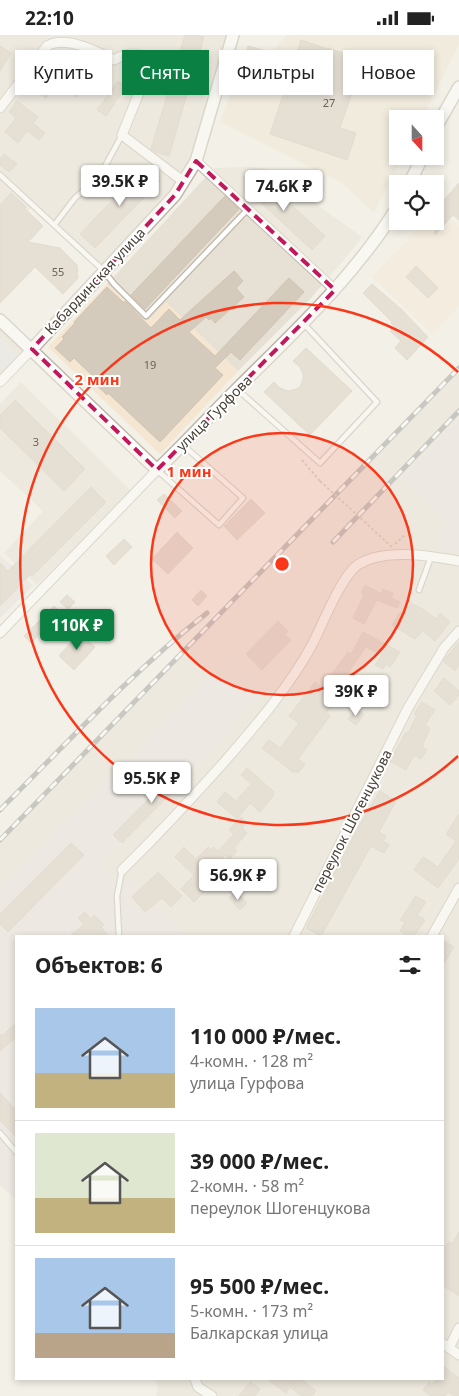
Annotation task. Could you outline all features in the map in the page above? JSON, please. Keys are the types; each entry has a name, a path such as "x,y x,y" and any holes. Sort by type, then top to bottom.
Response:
{"street":[{"name":"Кабардинская улица","path":"0,382 175,195 184,182 196,161 233,35"},
{"path":"0,109 36,60 52,43 84,45 114,60 123,55 142,55 148,58 146,73 122,135 184,182"},
{"path":"444,113 459,87"},
{"path":"196,161 335,289"},
{"name":"улица Гурфова","path":"0,633 156,470 304,324 335,289 389,221"},
{"path":"0,320 156,470"},
{"path":"122,870 187,804 258,723 298,669 324,621 342,582 352,569 360,563 386,555 432,556 459,561"},
{"name":"переулок Шогенцукова","path":"294,935 408,707 444,648 459,631"},
{"path":"433,935 459,888"},
{"path":"459,1328 446,1345 459,1355"},
{"path":"195,1380 198,1387 212,1396"}],"lane":[{"path":"55,224 75,198 97,181 122,135"},
{"path":"0,175 104,271 114,284 146,316 248,210"},
{"path":"237,389 320,463 377,402 304,324"},
{"path":"156,470 218,525 242,498 182,445"},
{"path":"419,590 432,556"},
{"path":"119,935 117,897 122,870"},
{"path":"0,1133 15,1151"}],"path":[{"path":"302,460 320,481 392,547 406,534"}],"highlighted area":[{"path":"196,161 335,290 157,470 32,349 175,195"}],"shaded area":[{"path":"0,35 233,35 228,50 219,50 219,80 192,168 104,271 34,205 0,240"},
{"path":"287,35 459,35 459,44 434,95 434,50 343,50 343,95 434,95 426,110 389,110 389,165 398,165 393,175 389,175 389,184 374,213 342,183 220,122 230,95 333,95 333,50 273,50"},
{"path":"248,167 268,169 362,237 311,298 238,371 166,303 148,321 107,284 214,168"},
{"path":"453,220 459,226 459,306 433,334 372,277 416,230 435,230 439,234"},
{"path":"107,284 148,321 166,302 238,371 160,454 48,347"},
{"path":"0,320 32,349 0,382"},
{"path":"0,338 18,355 2,371 0,369"},
{"path":"459,368 459,419 401,478 445,521 440,549 459,552 459,1396 156,1396 158,1387 155,1380 444,1380 444,935 184,935 133,882 110,877 101,864 191,773 266,688 231,656 0,887 0,840"},
{"path":"21,382 131,491 37,585 4,553 43,511 0,471 0,404"},
{"path":"459,419 459,552 440,549 445,521 401,478"},
{"path":"0,555 33,586 0,618"},
{"path":"231,655 267,688 191,773 101,864 110,877 133,882 184,935 15,935 15,1199 0,1185 0,887"}],"building":[{"path":"185,35 204,37 200,50 181,50"},
{"path":"301,40 328,49 328,48 343,53 343,95 351,95 340,128 356,133 347,160 270,134 283,95 333,95 333,50 298,50"},
{"path":"0,46 11,53 0,71"},
{"path":"248,46 263,50 247,50"},
{"path":"118,81 122,84 122,93 106,116 97,110 108,95 112,95 112,89"},
{"path":"167,95 187,95 169,156 151,149"},
{"path":"17,101 38,117 33,123 45,133 39,140 27,131 18,143 5,132 16,118 9,112"},
{"path":"4,154 17,164 9,172 0,165 0,159"},
{"path":"145,166 160,181 95,248 80,234"},
{"path":"257,173 325,236 312,250 244,187"},
{"path":"459,183 459,220 453,215 444,225 444,200"},
{"path":"11,193 43,226 28,242 60,248 77,265 78,278 63,294 35,267 0,303 0,205"},
{"path":"225,196 239,209 145,309 131,295"},
{"path":"416,266 438,288 428,298 406,277"},
{"path":"234,271 243,281 236,288 244,297 215,323 211,318 209,320 206,317 189,332 215,356 289,278 304,292 240,360 231,352 215,368 223,375 160,442 108,393 107,395 95,384 98,381 74,358 70,362 55,348 64,339 62,337 74,322 107,287 124,303 125,301 151,328 169,309 180,320"},
{"path":"372,284 401,309 428,337 407,360 395,348 401,341 390,331 394,326 392,322 363,293"},
{"path":"306,348 352,391 310,435 264,392 274,382 280,388 288,391 300,387 303,374 300,367 293,361"},
{"path":"15,400 85,469 64,491 0,428 0,415"},
{"path":"91,487 106,502 0,606 0,563 8,571"},
{"path":"164,494 182,511 175,518 157,500"},
{"path":"251,499 265,513 237,540 224,526"},
{"path":"177,532 193,548 168,574 152,559"},
{"path":"124,539 132,547 114,565 106,556"},
{"path":"365,585 382,594 383,589 393,593 391,598 400,602 397,608 377,600 364,624 353,618 364,595 361,593"},
{"path":"201,590 207,596 198,606 192,600"},
{"path":"67,595 75,602 68,609 60,602"},
{"path":"411,603 436,619 440,613 450,622 435,641 423,631 415,639 392,625 400,612 404,615"},
{"path":"54,606 60,612 31,643 24,636"},
{"path":"278,621 288,631 285,635 291,640 262,670 246,654"},
{"path":"363,632 400,652 390,667 386,664 383,669 375,665 382,655 366,647 348,673 375,690 370,698 332,674 348,652 351,654"},
{"path":"79,633 95,647 74,670 59,656"},
{"path":"459,642 459,665 455,671 443,661"},
{"path":"444,678 459,691 459,695 450,705 434,691"},
{"path":"315,682 321,687 325,683 340,695 326,713 330,716 298,759 305,764 298,773 295,771 294,773 262,748 269,740 280,748 299,723 289,716"},
{"path":"422,702 435,710 425,725 430,728 422,747 427,750 421,759 414,755 406,770 390,761 406,732 408,733 417,715 414,714"},
{"path":"357,709 364,714 356,725 348,719"},
{"path":"182,765 191,773 122,843 113,835"},
{"path":"247,768 274,792 274,795 260,812 250,803 237,819 217,802 225,792 236,801 251,784 241,775"},
{"path":"380,791 396,801 379,832 386,836 383,841 389,845 384,853 371,846 322,935 319,935 306,928 357,829"},
{"path":"459,814 459,859 438,888 414,870 423,857 438,867 456,841 446,834"},
{"path":"241,817 247,822 242,828 247,833 234,848 237,851 230,859 225,855 209,872 214,877 202,888 205,891 194,902 181,889 194,875 175,857 184,847 196,859 208,847 211,850 214,847 218,851 234,834 229,830"},
{"path":"71,843 84,855 8,932 0,924 0,914"},
{"path":"158,872 182,896 171,907 162,898 145,912 132,897"},
{"path":"236,892 247,903 240,910 229,898"},
{"path":"416,896 426,902 417,915 425,920 415,935 407,935 400,931 405,922 400,920"},
{"path":"85,912 91,919 94,915 104,925 101,927 108,935 71,935 84,924 78,918"},
{"path":"444,941 454,947 444,963"},
{"path":"15,1024 15,1038 0,1051 0,1035 3,1035"},
{"path":"0,1093 15,1109 15,1136 0,1120"},
{"path":"459,1232 459,1296 444,1286 444,1248 449,1242 452,1244"},
{"path":"444,1367 459,1378 459,1396 454,1396 448,1392 445,1396 431,1396 423,1390 429,1382 432,1384 436,1380 444,1380"},
{"path":"268,1380 302,1380 316,1391 312,1396 302,1396 290,1387 286,1393"},
{"path":"250,1382 260,1389 255,1396 239,1396"}],"railway":[{"path":"0,840 459,368"},
{"path":"333,542 459,411"},
{"path":"0,810 152,659 207,613"}]}
